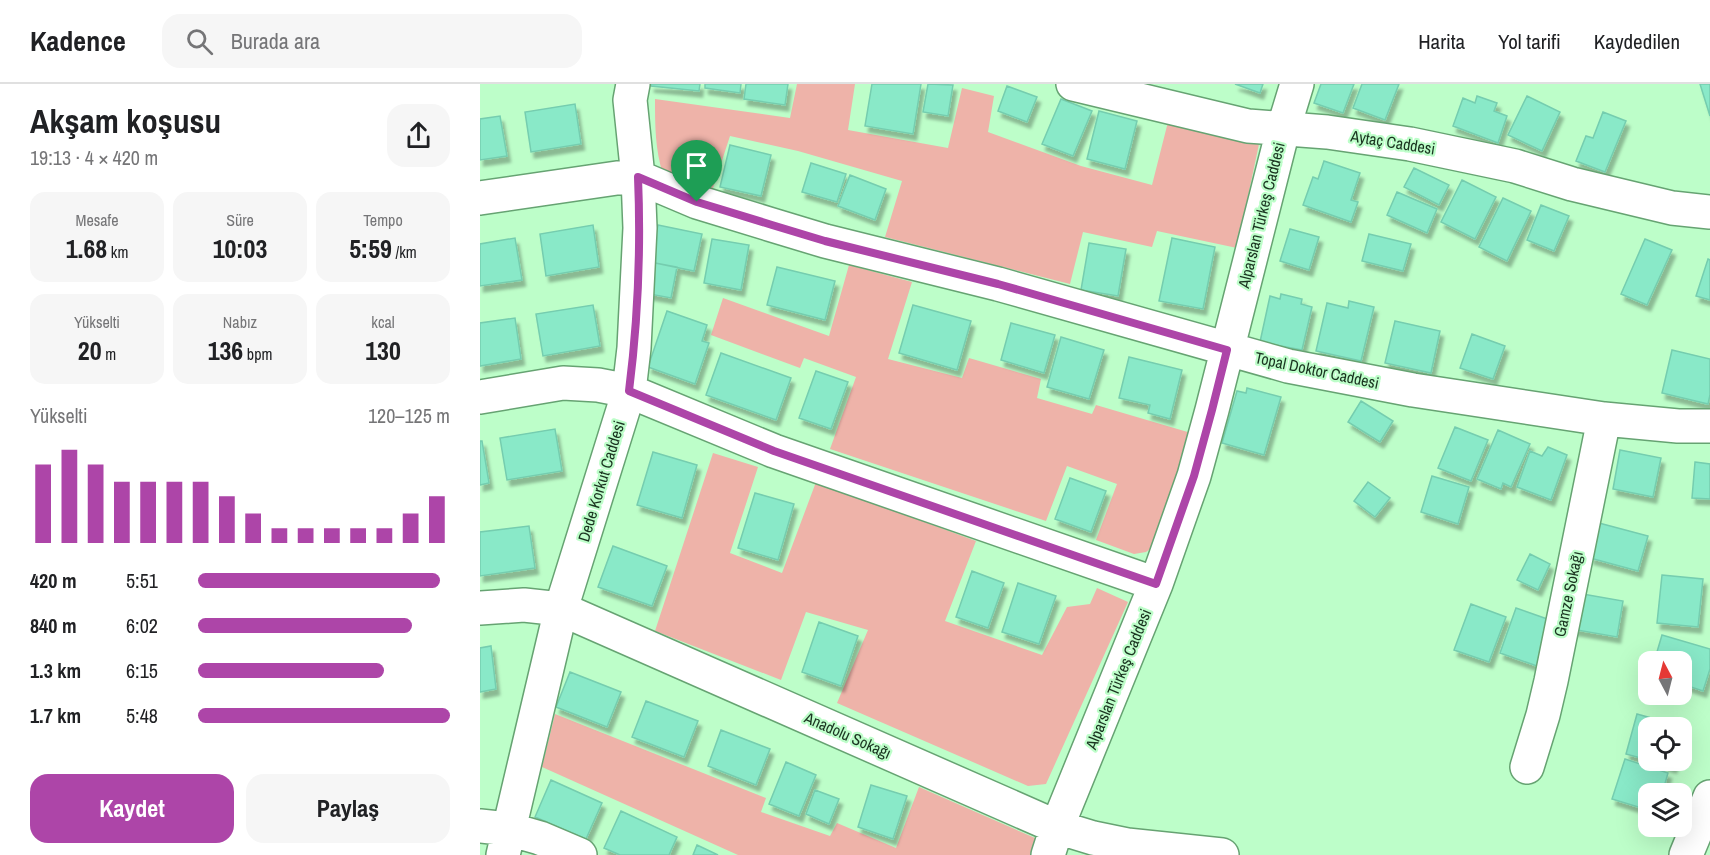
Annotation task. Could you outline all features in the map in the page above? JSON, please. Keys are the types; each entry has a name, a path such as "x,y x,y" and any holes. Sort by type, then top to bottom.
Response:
{"street":[{"name":"Aytaç Caddesi","path":"1073,84 1248,126 1327,132 1410,144 1515,166 1572,184 1672,208 1710,212"},
{"name":"Alparslan Türkeş Caddesi","path":"1052,841 1156,584 1194,476 1283,130 1297,84"},
{"name":"Dede Korkut Caddesi","path":"497,837 561,609 629,391 634,348 640,228 638,177 629,89"},
{"name":"Topal Doktor Caddesi","path":"480,198 638,177 697,202 825,241 998,284 1288,366 1413,390 1604,419 1678,426 1710,426"},
{"path":"480,397 563,383 590,384 629,391 774,451 1156,584"},
{"name":"Gamze Sokağı","path":"1527,767 1551,681 1604,419"},
{"name":"Anadolu Sokağı","path":"480,608 524,605 561,609 1052,841 1093,838 1127,845 1222,855"},
{"path":"1686,855 1710,797"},
{"path":"497,837 540,838 580,855"}],"shaded area":[{"path":"797,84 855,84 848,130 948,148 962,88 994,96 988,132 1081,166 1152,185 1169,118 1259,144 1237,248 1157,231 1152,247 1083,232 1070,284 885,237 902,181 798,151 730,136 713,188 663,174 657,147 655,99 790,118"},
{"path":"849,265 912,282 888,359 962,378 969,358 1041,379 1037,398 1092,414 1096,405 1191,433 1154,546 1146,552 1134,554 1096,540 1117,484 1067,466 1046,521 830,449 856,377 804,358 800,368 711,335 723,298 829,336"},
{"path":"713,453 758,467 730,553 782,573 816,482 976,541 945,621 1042,655 1067,607 1090,604 1097,588 1128,602 1046,784 1028,786 837,703 868,630 806,612 781,680 655,631"},
{"path":"555,714 766,798 761,812 830,836 837,823 896,848 919,787 1035,838 1030,855 738,855 542,767"}],"building":[{"path":"651,84 700,84 699,91 651,86"},
{"path":"705,84 741,84 740,93 705,88"},
{"path":"746,84 788,84 785,105 744,99"},
{"path":"872,84 921,84 913,134 865,126"},
{"path":"928,84 953,85 948,116 923,112"},
{"path":"1235,84 1263,84 1260,93"},
{"path":"1321,84 1354,84 1343,113 1314,103"},
{"path":"1362,84 1399,84 1385,120 1353,108"},
{"path":"1700,84 1710,84 1710,116"},
{"path":"1007,86 1037,97 1027,122 998,111"},
{"path":"1477,96 1497,103 1494,111 1507,116 1498,143 1453,126 1463,98 1475,103"},
{"path":"1527,96 1560,112 1542,151 1508,135"},
{"path":"1061,99 1092,111 1073,156 1042,144"},
{"path":"575,104 581,144 531,152 525,112"},
{"path":"1099,111 1137,121 1125,169 1087,159"},
{"path":"1603,112 1626,121 1605,172 1576,161 1586,136 1593,138"},
{"path":"500,116 507,156 480,160 480,119"},
{"path":"730,145 771,155 761,196 720,187"},
{"path":"1324,161 1360,173 1351,200 1358,202 1351,222 1303,205 1313,177 1318,179"},
{"path":"811,163 846,174 837,202 802,192"},
{"path":"1414,168 1449,185 1439,205 1404,187"},
{"path":"850,175 886,189 875,220 838,206"},
{"path":"1462,180 1496,197 1475,239 1441,222"},
{"path":"1397,192 1437,209 1427,233 1387,215"},
{"path":"1503,198 1531,211 1507,261 1479,247"},
{"path":"1541,205 1569,216 1554,251 1527,240"},
{"path":"593,225 599,267 546,276 540,234"},
{"path":"658,225 702,234 694,271 650,262"},
{"path":"1290,229 1319,237 1309,270 1280,261"},
{"path":"1369,234 1411,244 1403,271 1362,261"},
{"path":"515,238 522,280 480,286 480,244"},
{"path":"1172,238 1215,247 1203,309 1159,301"},
{"path":"712,239 749,245 741,290 704,283"},
{"path":"1645,239 1672,250 1647,305 1621,294"},
{"path":"1089,243 1126,249 1118,296 1081,290"},
{"path":"1708,259 1710,260 1710,300 1696,296"},
{"path":"650,262 677,267 671,298 644,293"},
{"path":"777,267 835,281 825,320 767,305"},
{"path":"1281,294 1302,299 1301,304 1312,307 1302,350 1260,342 1270,296 1280,299"},
{"path":"1349,301 1374,307 1361,361 1316,351 1327,303 1348,308"},
{"path":"593,305 600,346 543,356 536,314"},
{"path":"913,305 971,321 957,370 899,353"},
{"path":"667,311 707,325 702,341 709,343 695,384 648,367"},
{"path":"515,318 521,359 480,366 480,323"},
{"path":"1395,321 1440,331 1431,373 1385,363"},
{"path":"1011,323 1055,335 1044,373 1001,360"},
{"path":"1472,334 1505,346 1493,379 1460,368"},
{"path":"1061,337 1104,350 1089,399 1047,387"},
{"path":"1672,350 1710,359 1708,404 1662,393"},
{"path":"721,353 791,378 776,420 706,395"},
{"path":"1129,357 1182,370 1170,419 1148,413 1150,405 1119,398"},
{"path":"816,371 848,382 831,429 799,418"},
{"path":"1247,388 1281,397 1264,455 1222,443 1237,391 1246,393"},
{"path":"1361,401 1393,421 1380,442 1348,422"},
{"path":"1455,427 1488,440 1471,481 1438,468"},
{"path":"555,429 562,471 507,480 500,438"},
{"path":"1498,430 1530,444 1511,487 1503,483 1501,489 1477,479"},
{"path":"480,441 482,441 489,483 480,485"},
{"path":"1548,447 1567,455 1551,500 1517,487 1530,451 1542,456"},
{"path":"1620,450 1661,458 1653,497 1613,489"},
{"path":"653,452 697,465 682,518 637,505"},
{"path":"1695,462 1710,464 1710,499 1692,498"},
{"path":"1432,476 1469,487 1458,524 1421,512"},
{"path":"1070,478 1106,491 1091,532 1055,519"},
{"path":"1368,482 1390,498 1375,517 1354,501"},
{"path":"755,493 794,504 778,560 738,548"},
{"path":"1599,523 1648,536 1638,571 1590,558"},
{"path":"529,526 535,568 480,576 480,532"},
{"path":"613,546 667,566 652,606 598,587"},
{"path":"1530,554 1550,564 1538,590 1517,580"},
{"path":"972,571 1004,583 988,628 956,617"},
{"path":"1662,575 1703,579 1698,627 1657,623"},
{"path":"1018,583 1056,596 1039,644 1002,632"},
{"path":"1577,593 1623,601 1617,637 1571,629"},
{"path":"1471,604 1506,617 1489,662 1454,650"},
{"path":"1516,608 1553,621 1537,666 1500,653"},
{"path":"819,622 858,636 841,686 802,672"},
{"path":"1662,635 1710,649 1710,669 1703,691 1692,687 1692,651 1657,651"},
{"path":"491,646 496,689 480,692 480,648"},
{"path":"570,672 621,692 607,727 556,707"},
{"path":"646,701 698,721 684,757 632,737"},
{"path":"1637,714 1648,717 1638,717 1638,757 1626,754"},
{"path":"721,730 770,749 756,785 708,766"},
{"path":"1625,759 1638,763 1638,771 1668,773 1665,783 1638,783 1638,807 1612,799"},
{"path":"786,762 816,775 799,816 769,804"},
{"path":"551,780 602,803 586,839 535,817"},
{"path":"871,785 907,796 893,839 858,827"},
{"path":"815,790 839,799 829,824 806,814"},
{"path":"621,811 677,837 669,855 620,855 604,848"},
{"path":"697,845 718,855 693,855"}],"route":[{"path":"638,177 697,202 825,241 998,284 1227,350 1194,476 1156,584 774,451 629,391 637,309 640,228 638,177"}]}
